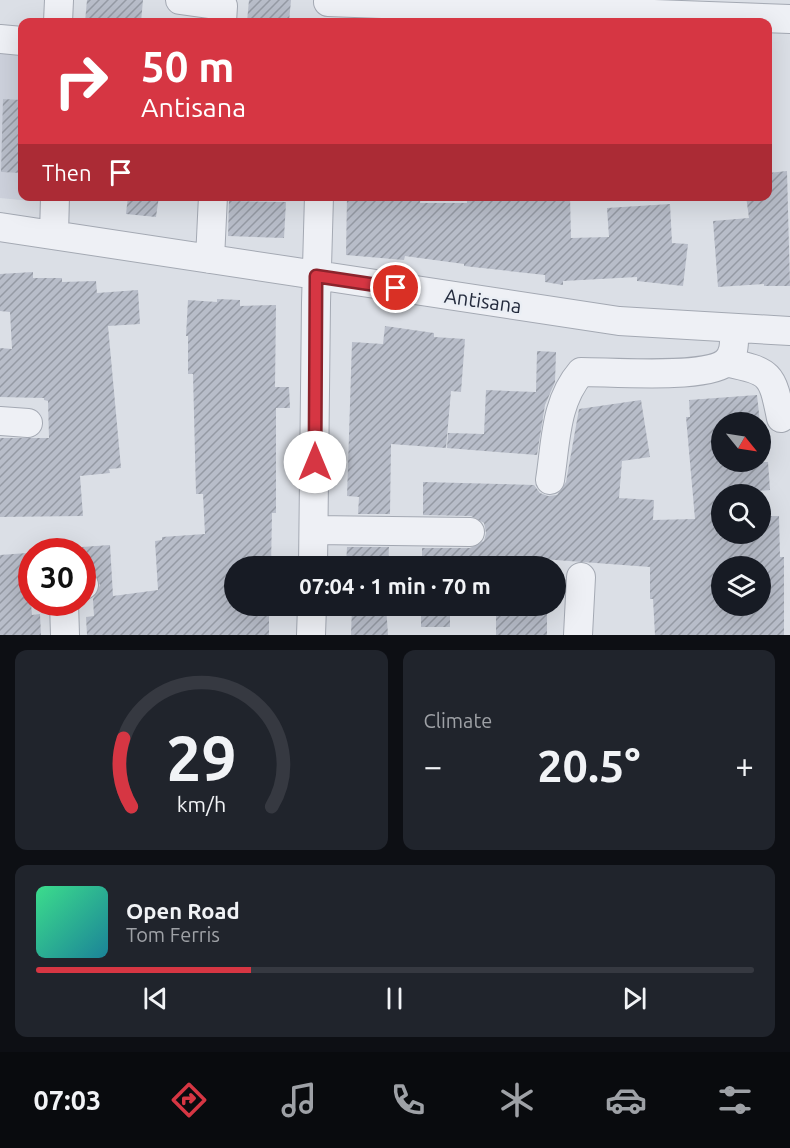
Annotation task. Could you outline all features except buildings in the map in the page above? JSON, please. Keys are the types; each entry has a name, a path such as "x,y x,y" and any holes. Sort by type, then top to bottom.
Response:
{"street":[{"path":"58,0 58,18"},
{"path":"180,0 223,6 222,18"},
{"path":"327,8 604,7 790,19"},
{"path":"0,39 18,41"},
{"path":"54,235 55,201"},
{"path":"210,259 213,201"},
{"path":"314,556 316,276 320,201"},
{"name":"Antisana","path":"0,227 619,321 790,331"},
{"path":"550,480 561,403 570,385 581,372 705,372 726,362 734,350 734,328"},
{"path":"726,362 757,369 774,384 781,418"},
{"path":"0,421 28,423"},
{"path":"315,530 470,532"},
{"path":"578,635 582,577"},
{"path":"64,635 70,616"},
{"path":"311,635 312,616"}],"shaded area":[{"path":"0,52 18,54 18,200 0,198"}],"route":[{"path":"315,462 316,276 396,288"}]}
